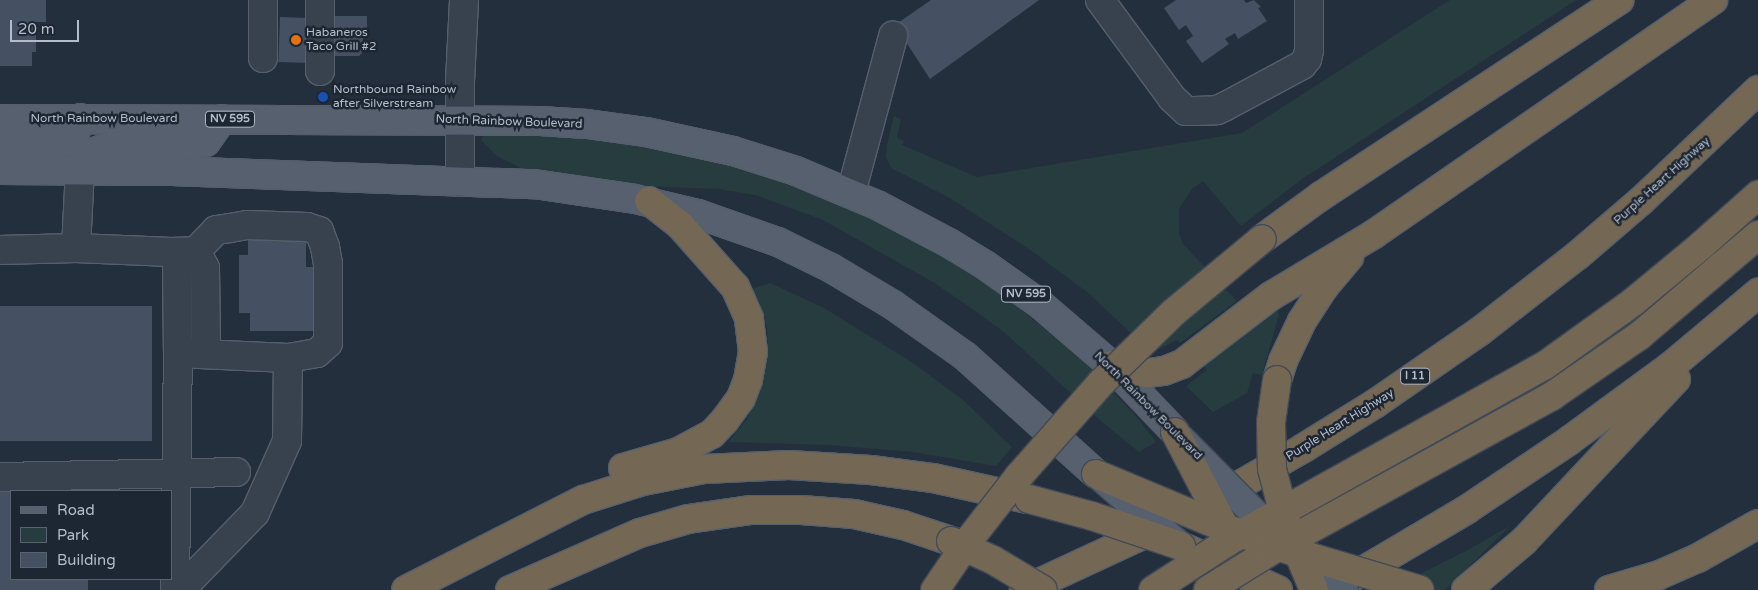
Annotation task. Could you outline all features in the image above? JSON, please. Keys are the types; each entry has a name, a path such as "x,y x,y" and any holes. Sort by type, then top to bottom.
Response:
{"highway":[{"path":"935,590 993,508 1046,444 1092,393 1168,318 1262,239 1321,196 1619,0"},
{"path":"1111,365 1134,372 1149,373 1164,371 1177,366 1270,296 1374,234 1713,0"},
{"name":"Purple Heart Highway","path":"1024,590 1122,546 1227,493 1302,449 1431,366 1512,307 1597,239 1703,145 1758,90"},
{"path":"1153,590 1228,540 1544,366 1633,302 1758,195"},
{"path":"492,546 584,483 611,472 678,452 699,442 712,434 741,398 748,380 753,352 751,326 743,302 731,282 692,237 649,201"},
{"path":"1314,590 1297,553 1281,506 1272,469 1270,422 1277,380 1295,334 1320,293 1342,264 1374,234"},
{"path":"1208,590 1274,549 1507,423 1568,386 1646,330 1758,235"},
{"path":"1330,590 1466,510 1549,455 1671,366 1752,298"},
{"path":"1466,590 1524,541 1752,298"},
{"path":"1175,432 1226,528 1247,586"},
{"path":"406,590 583,500 602,493 663,476 725,467 789,465 871,470 942,480 1029,499 1092,516 1181,546 1247,586 1278,590"},
{"path":"1096,474 1226,528 1297,553 1420,590"},
{"path":"510,590 640,533 688,519 751,510 801,510 854,514 903,525 951,541 993,560 1043,590"},
{"path":"1609,590 1659,575 1698,558 1758,524"}],"main road":[{"path":"0,146 54,146 65,143 74,137 80,118"},
{"name":"North Rainbow Boulevard","path":"0,119 460,120 577,124 654,134 733,151 796,171 851,193 912,222 985,265 1040,304 1111,365 1256,516 1297,553 1344,590"},
{"path":"80,170 92,153 110,146 194,145 206,142 222,119"},
{"path":"0,170 181,171 555,186 649,201 718,220 771,240 830,268 893,305 965,356 1096,474 1181,546"}],"street":[{"path":"263,0 263,58"},
{"path":"320,0 320,71"},
{"path":"460,182 461,35 464,0"},
{"path":"1100,0 1172,98 1186,111 1217,110 1302,65 1307,59 1309,50 1308,0"},
{"path":"851,193 893,36"},
{"path":"76,248 80,170"},
{"path":"175,590 178,353 176,262 184,252 216,230 247,225 307,227 318,231 325,247 328,264 328,343 317,353 288,358 178,353"},
{"path":"0,250 76,248 184,252 204,268 206,354"},
{"path":"180,590 255,513 287,441 288,358"},
{"path":"0,477 236,472"}],"green space":[{"path":"1450,0 1576,0 1302,179 1241,226 1203,181 1192,189 1179,209 1179,233 1183,244 1237,301 1180,343 1177,340 1157,350 1146,347 1087,292 1029,249 950,198 891,168 886,157 887,144 894,116 901,119 897,138 904,141 902,145 977,177 1242,133"},
{"path":"484,134 578,137 631,143 742,169 796,186 853,208 944,255 1011,302 1076,353 1135,415 1156,442 1139,452 1101,421 1005,333 974,310 933,282 821,219 755,195 719,189 644,186 521,168 497,156 481,140"},
{"path":"770,283 824,308 913,363 963,400 1012,447 996,466 913,452 829,445 728,442 747,419 763,384 768,354 767,328 761,307 752,289"},
{"path":"1275,311 1278,311 1279,315 1262,375 1253,373 1247,393 1213,412 1186,386 1207,370 1204,366"},
{"path":"1510,526 1445,590 1388,590 1464,552"}],"building":[{"path":"0,0 46,0 46,22 36,22 36,52 32,52 32,66 0,66"},
{"path":"931,0 1039,0 930,79 895,25"},
{"path":"1176,0 1244,0 1246,3 1254,0 1261,7 1258,8 1267,21 1238,39 1235,33 1225,39 1229,44 1202,63 1186,41 1193,36 1186,25 1179,30 1164,8"},
{"path":"330,16 367,16 367,34 363,34 363,52 359,56 330,56"},
{"name":"Habaneros Taco Grill #2","path":"280,17 313,18 311,63 278,62"},
{"path":"306,231 306,267 317,267 317,331 250,331 250,313 239,313 239,255 248,255 248,232"},
{"path":"0,306 152,306 152,441 0,441"},
{"path":"0,479 93,480 76,490 68,490 66,486 66,490 50,490 50,480 43,490 32,490 28,487 28,490 10,490 10,580 88,580 88,590 0,590"}],"place":[{"name":"Habaneros Taco Grill #2","path":"296,40"},
{"name":"Northbound Rainbow after Silverstream","path":"323,97"}]}
